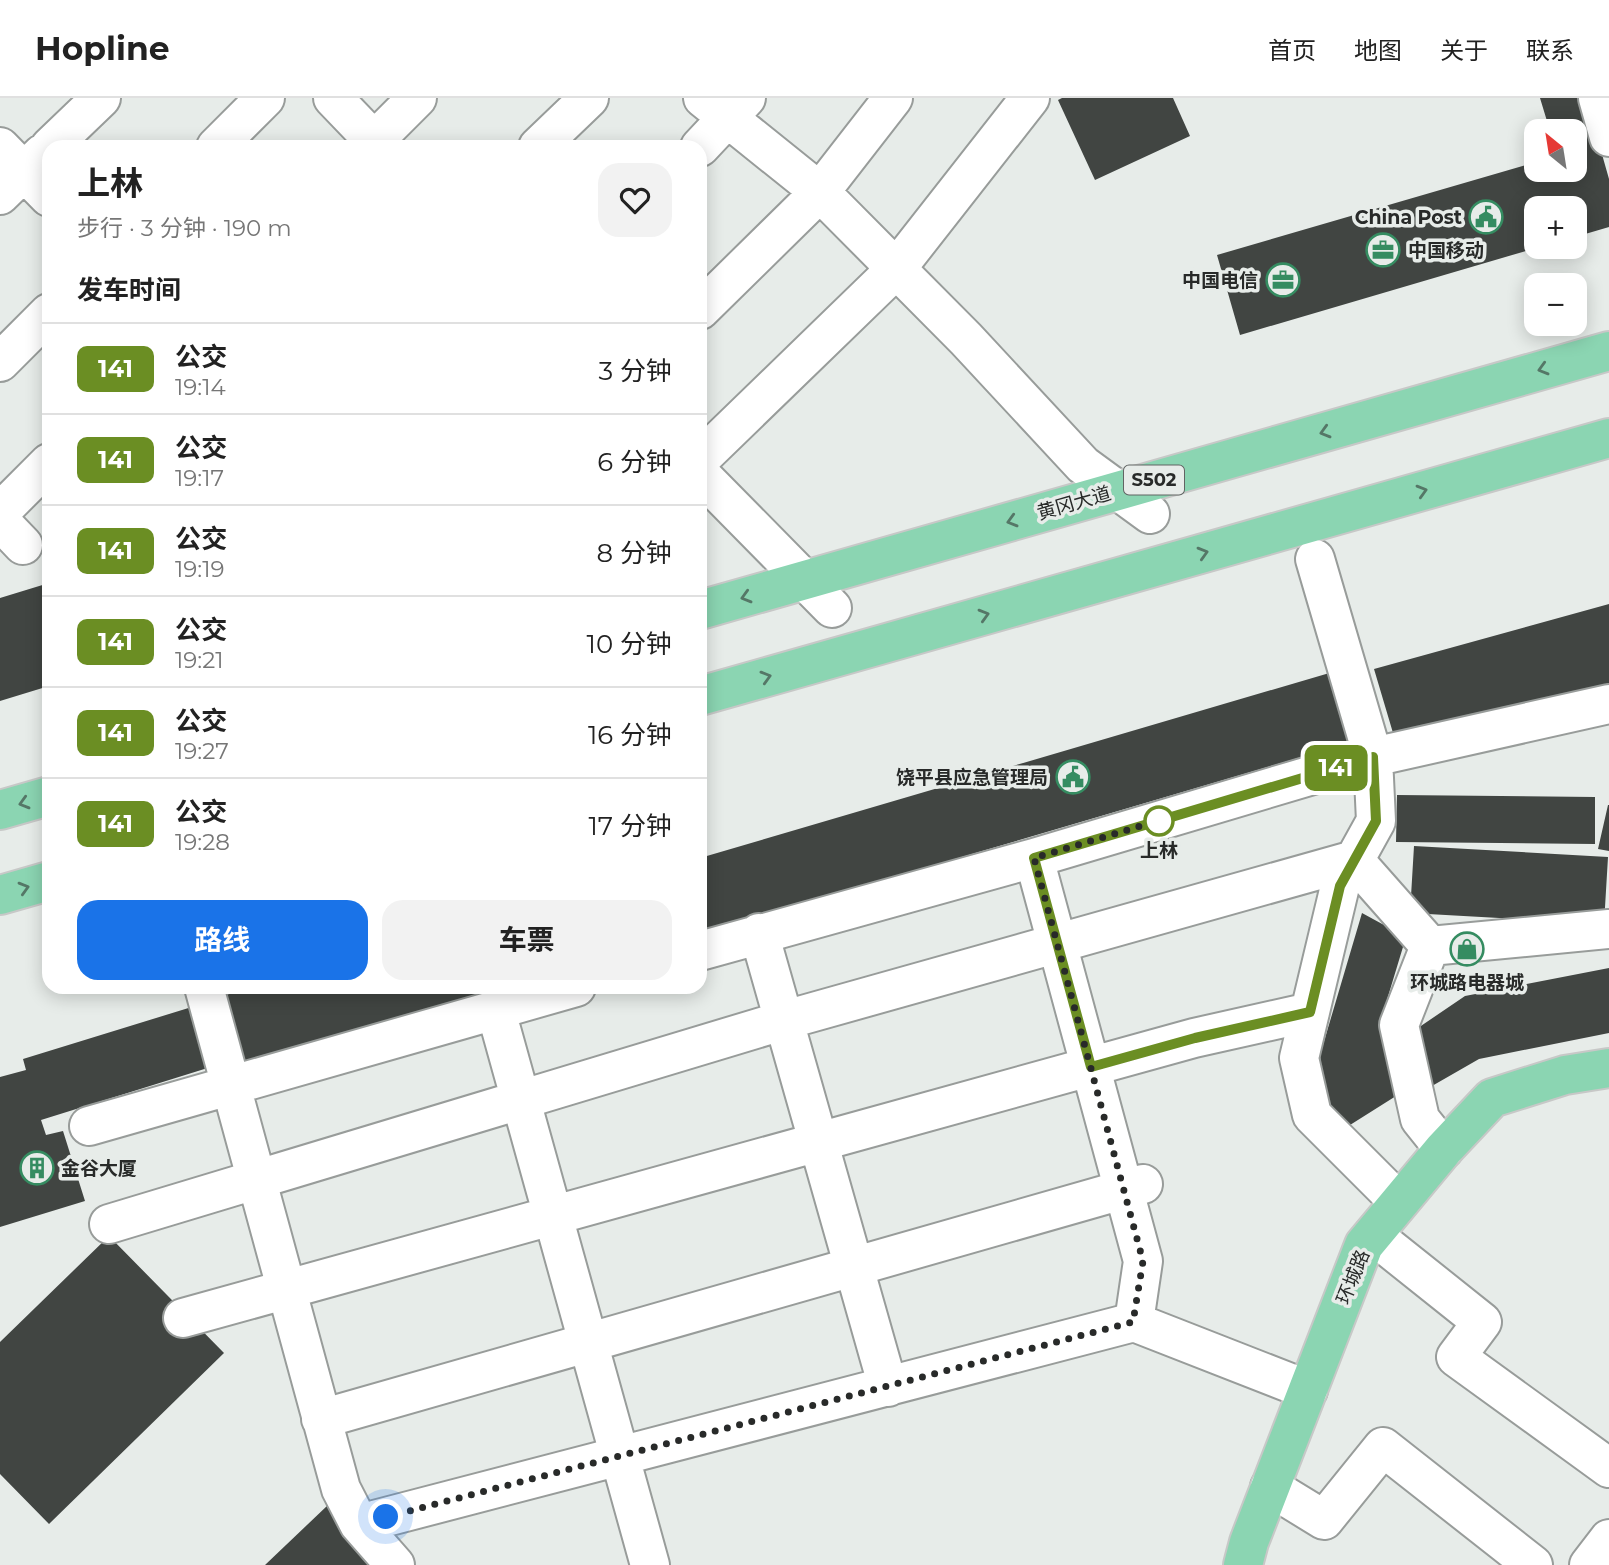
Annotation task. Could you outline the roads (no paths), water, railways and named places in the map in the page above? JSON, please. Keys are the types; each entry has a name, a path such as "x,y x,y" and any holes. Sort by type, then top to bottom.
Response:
{"main road":[{"name":"黄冈大道","path":"707,608 1609,351"},
{"path":"707,694 1609,438"},
{"path":"0,810 42,798"},
{"path":"0,895 42,883"},
{"name":"环城路","path":"1242,1565 1364,1245 1444,1149 1492,1098 1565,1075 1609,1068"}],"street":[{"path":"58,140 101,98"},
{"path":"223,140 265,98"},
{"path":"333,98 370,140"},
{"path":"379,140 418,98"},
{"path":"545,140 589,98"},
{"path":"707,303 820,192 892,98"},
{"path":"707,452 896,269 1030,98"},
{"path":"704,140 726,105 820,192 966,338 1083,465 1150,514"},
{"path":"29,168 42,155"},
{"path":"0,362 42,320"},
{"path":"0,512 42,470"},
{"path":"707,481 832,608"},
{"path":"1315,559 1373,757 1376,821 1340,886 1299,1058 1312,1115 1399,1202"},
{"path":"707,949 1034,858 1373,757 1609,704"},
{"path":"1034,858 1143,1261 1133,1322"},
{"path":"1354,860 1430,946"},
{"path":"109,1224 785,1020 1354,860"},
{"path":"1430,946 1609,929"},
{"path":"759,933 888,1387"},
{"path":"1430,946 1399,1024 1420,1119 1444,1149"},
{"path":"206,994 341,1489 359,1524 395,1565"},
{"path":"89,1126 553,994"},
{"path":"496,1011 650,1565"},
{"path":"183,1318 1195,1038 1310,1012"},
{"path":"321,1419 1143,1184"},
{"path":"1373,1235 1482,1322 1456,1357 1609,1468"},
{"path":"359,1524 1133,1322 1308,1390"},
{"path":"1270,1487 1324,1520 1384,1447 1533,1565"},
{"path":"1589,1565 1609,1539"}],"place":[{"name":"China Post","path":"1486,217"},
{"name":"中国移动","path":"1383,250"},
{"name":"中国电信","path":"1283,280"},
{"name":"饶平县应急管理局","path":"1073,777"},
{"name":"上林","path":"1159,821"},
{"name":"环城路电器城","path":"1467,949"},
{"name":"金谷大厦","path":"37,1168"}]}
